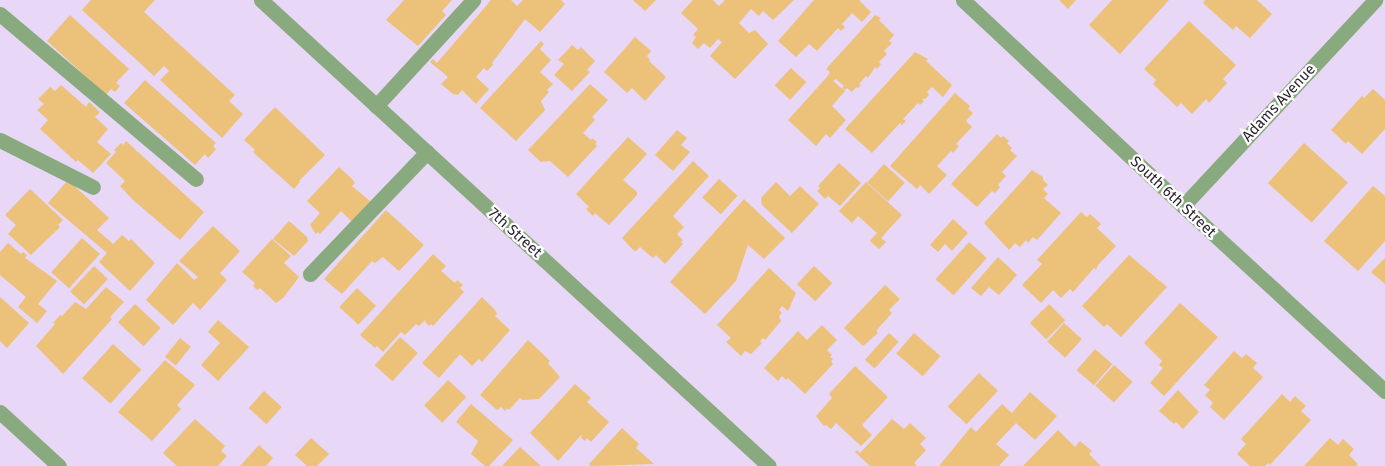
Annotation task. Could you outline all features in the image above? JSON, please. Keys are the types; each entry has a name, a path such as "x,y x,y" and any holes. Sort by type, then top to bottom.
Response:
{"street":[{"path":"0,9 2,0"},
{"name":"7th Street","path":"261,0 769,466"},
{"path":"376,106 473,0"},
{"name":"South 6th Street","path":"963,0 1183,206 1385,391"},
{"name":"Adams Avenue","path":"1183,206 1375,0"},
{"path":"0,14 196,179"},
{"path":"0,140 93,187"},
{"path":"310,274 427,152"},
{"path":"0,412 59,466"}],"building":[{"path":"91,0 155,0 144,12 235,95 229,101 243,114 222,138 160,80 169,71 164,66 154,76 82,10"},
{"path":"404,0 452,0 442,11 446,15 418,46 386,20"},
{"path":"491,0 511,0 517,6 523,0 561,0 565,4 540,32 525,19 492,63 493,65 487,71 484,68 476,77 489,89 476,104 462,90 458,95 453,94 441,84 448,77 430,62 433,59 437,63"},
{"path":"633,0 656,0 645,11"},
{"path":"693,0 713,0 719,6 725,0 794,0 773,20 763,11 759,16 751,9 739,23 749,33 755,30 768,44 735,79 710,56 722,42 718,39 710,48 704,43 698,49 692,43 696,37 693,35 698,29 681,13"},
{"path":"814,0 859,0 871,12 862,22 852,13 842,24 845,27 841,31 838,28 817,51 809,44 796,57 778,41"},
{"path":"1059,0 1076,0 1068,9"},
{"path":"1112,0 1169,0 1120,54 1089,25"},
{"path":"1205,0 1257,0 1272,14 1250,38 1236,26 1233,30 1203,3"},
{"path":"70,15 129,69 116,83 120,86 115,92 111,89 106,95 47,41"},
{"path":"875,15 881,18 879,20 894,35 889,41 892,43 884,51 887,54 879,62 881,64 877,69 875,67 868,78 866,76 859,84 861,85 852,92 847,88 845,90 842,88 844,86 836,79 833,81 845,91 832,106 846,120 830,138 826,134 816,146 788,120 827,77 830,72 826,69"},
{"path":"1189,21 1236,65 1223,79 1227,83 1209,103 1206,99 1192,114 1181,103 1177,107 1153,84 1156,80 1144,69"},
{"path":"635,37 651,51 647,56 649,61 666,77 645,101 632,88 627,93 604,72"},
{"path":"541,41 544,44 540,49 551,60 540,72 553,84 541,101 545,110 516,141 480,108"},
{"path":"572,45 578,50 581,47 595,61 587,70 590,72 572,91 554,75 564,64 558,60"},
{"path":"915,52 928,59 926,61 952,85 943,97 932,87 927,92 929,95 922,99 924,101 920,105 918,103 903,119 906,121 902,125 900,123 872,153 845,129"},
{"path":"791,68 806,82 790,100 775,86"},
{"path":"145,80 216,143 213,146 216,149 208,158 205,154 195,165 124,103"},
{"path":"590,84 608,100 592,117 595,120 583,133 591,140 592,138 597,142 595,144 597,146 568,177 550,161 541,162 528,150"},
{"path":"61,85 86,107 89,102 100,112 95,117 108,129 97,142 111,154 93,173 78,160 76,162 40,129 48,120 37,110 44,104 38,99 50,87 55,91"},
{"path":"1373,89 1385,100 1385,129 1362,154 1348,141 1346,144 1331,130 1362,96 1364,98"},
{"path":"955,93 970,106 968,109 973,113 966,121 972,127 956,144 959,146 953,153 951,151 937,166 947,175 929,194 920,185 917,189 890,166"},
{"path":"275,107 325,155 299,181 294,189 253,152 255,150 244,140"},
{"path":"677,130 687,138 681,145 690,152 673,171 655,155"},
{"path":"997,134 1009,141 1007,143 1012,148 1010,150 1017,156 1002,172 1006,176 998,185 1000,187 995,193 992,191 977,207 951,184"},
{"path":"628,137 647,154 623,180 637,192 637,195 609,225 595,213 593,216 586,209 589,207 576,194"},
{"path":"126,141 204,212 180,240 133,200 120,186 125,181 106,163 116,152 114,150"},
{"path":"1304,143 1348,182 1312,223 1268,183"},
{"path":"693,161 709,176 673,216 684,227 677,234 683,240 681,242 683,244 665,264 656,255 653,258 640,247 636,251 633,250 622,238"},
{"path":"839,163 861,183 840,206 828,196 825,199 817,191 820,188 818,186"},
{"path":"884,164 905,183 888,201 867,183"},
{"path":"339,167 355,183 352,186 371,202 352,222 341,211 320,234 318,232 316,234 310,225 320,213 307,201"},
{"path":"1032,170 1043,177 1043,180 1048,185 1043,189 1048,194 1044,198 1061,213 1037,240 1033,237 1028,243 1026,240 1020,247 1015,243 1009,250 984,223"},
{"path":"719,179 738,196 721,214 702,198"},
{"path":"68,180 109,218 97,230 113,244 122,235 129,241 131,239 155,263 130,291 99,262 107,253 48,203"},
{"path":"776,182 790,196 800,186 819,204 792,233 762,205 761,198"},
{"path":"866,182 902,215 881,238 886,242 879,249 870,241 877,233 858,216 852,223 839,211"},
{"path":"1373,186 1385,196 1385,241 1358,271 1324,241"},
{"path":"30,189 63,220 58,225 60,227 31,255 8,234 16,225 5,215"},
{"path":"744,199 785,238 764,259 748,245 736,281 705,314 670,282"},
{"path":"386,210 424,245 399,271 383,257 375,263 372,261 342,294 324,279"},
{"path":"1081,212 1087,217 1090,214 1101,224 1097,228 1116,246 1098,265 1096,270 1094,268 1073,292 1070,289 1061,298 1053,290 1041,303 1022,285 1042,264 1037,260"},
{"path":"953,219 968,233 952,251 945,244 938,252 930,245"},
{"path":"289,221 307,237 308,241 294,256 273,239"},
{"path":"213,226 240,251 220,273 227,280 200,310 193,303 173,325 146,300 177,263 194,280 198,277 179,261"},
{"path":"82,238 100,254 69,288 51,272"},
{"path":"272,239 291,256 284,263 299,277 284,297 276,303 260,288 257,290 253,286 255,283 242,272"},
{"path":"969,242 987,258 953,295 936,279"},
{"path":"8,243 21,254 23,252 27,255 25,258 57,281 38,304 47,311 37,323 18,307 26,297 0,275 0,252"},
{"path":"433,254 446,266 441,271 455,283 457,280 463,285 460,288 464,292 433,326 431,324 429,326 425,322 426,319 419,326 416,324 405,335 401,332 383,352 377,346 375,348 360,335"},
{"path":"1129,255 1167,287 1121,337 1107,324 1104,327 1082,306"},
{"path":"998,257 1017,275 999,295 989,287 981,296 971,288"},
{"path":"1385,258 1385,284 1371,272"},
{"path":"94,266 108,279 84,305 70,292"},
{"path":"814,266 832,283 815,301 797,284"},
{"path":"769,268 796,293 788,311 782,306 779,310 782,313 779,316 781,321 765,340 763,338 760,341 762,343 751,354 745,351 741,356 726,342 731,338 717,325"},
{"path":"885,285 900,299 889,310 892,313 876,331 878,333 863,346 844,328"},
{"path":"106,287 124,302 110,317 112,319 63,374 36,346 55,324 53,323 60,315 62,316 75,302 86,309"},
{"path":"357,288 376,306 358,325 339,307"},
{"path":"0,297 29,323 7,348 0,341"},
{"path":"482,297 495,310 497,314 495,316 510,330 482,362 479,359 472,366 460,354 439,378 422,363"},
{"path":"1180,303 1218,337 1164,396 1150,383 1163,368 1159,365 1162,361 1144,343"},
{"path":"135,304 161,328 144,346 118,322"},
{"path":"1049,304 1065,320 1046,339 1030,323"},
{"path":"218,320 249,347 218,381 201,365 220,343 208,332"},
{"path":"1064,323 1082,339 1065,358 1047,342"},
{"path":"822,325 837,340 827,350 832,355 830,357 833,359 831,361 833,364 805,394 788,378 786,380 782,376 778,381 764,368 798,331 807,340"},
{"path":"889,333 899,342 875,368 865,360"},
{"path":"914,333 940,356 923,376 896,353"},
{"path":"400,337 418,353 392,381 375,365"},
{"path":"180,338 191,347 176,365 165,357"},
{"path":"528,340 550,361 548,363 560,377 539,399 522,400 520,398 509,410 507,408 505,411 501,407 497,410 480,395"},
{"path":"113,344 141,369 110,404 82,378"},
{"path":"1095,349 1112,364 1094,385 1077,370"},
{"path":"1234,351 1242,358 1246,354 1257,363 1253,368 1263,377 1224,420 1210,407 1213,403 1205,395 1210,390 1204,385"},
{"path":"165,360 195,385 177,405 181,409 152,441 118,412"},
{"path":"1114,365 1133,382 1114,403 1095,386"},
{"path":"855,366 888,397 862,425 872,435 861,446 836,423 831,429 826,425 824,426 816,416 832,398 829,394"},
{"path":"979,373 998,391 967,424 948,407"},
{"path":"448,380 466,397 442,423 424,406"},
{"path":"575,384 591,398 587,402 609,422 591,442 587,438 585,441 581,438 582,434 558,461 530,433"},
{"path":"1178,390 1199,412 1183,429 1159,411"},
{"path":"264,391 282,407 266,424 249,408"},
{"path":"1030,392 1057,416 1035,440 1016,423 996,444 1009,455 999,466 939,466 971,427 976,432 1002,404 1012,413"},
{"path":"1282,394 1290,402 1295,396 1306,406 1301,411 1311,420 1270,465 1268,463 1265,466 1250,466 1237,454 1246,444 1241,439"},
{"path":"471,404 513,440 489,466 485,466 471,454 478,441 456,422"},
{"path":"195,419 225,446 221,451 227,456 218,466 177,466 163,453"},
{"path":"892,419 904,429 910,423 926,438 920,444 926,450 914,463 917,466 870,466 855,452 857,450 860,453"},
{"path":"622,428 639,444 636,448 654,464 591,466 589,464"},
{"path":"1058,430 1075,447 1080,441 1092,451 1089,454 1101,466 1023,466"},
{"path":"311,438 329,454 317,466 307,466 295,455"},
{"path":"1330,438 1338,445 1343,439 1354,449 1349,455 1358,464 1356,466 1304,466"},
{"path":"259,445 273,458 266,466 240,466"},
{"path":"520,447 541,466 502,466"}]}
